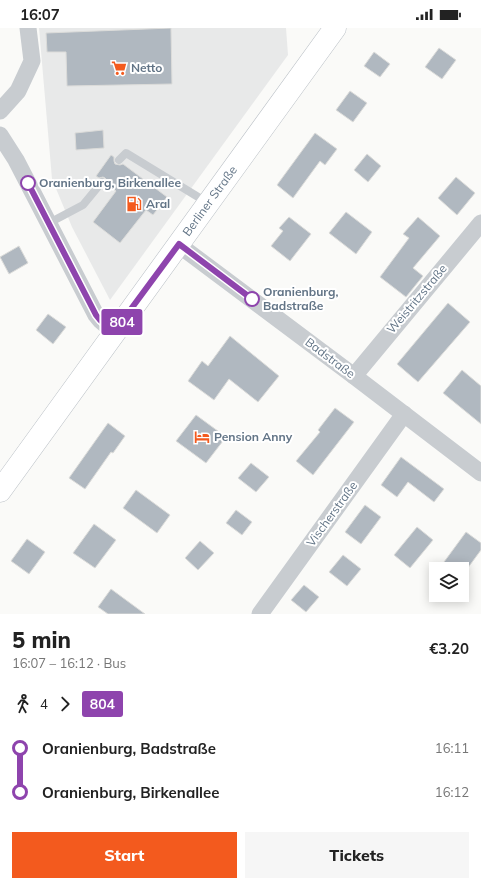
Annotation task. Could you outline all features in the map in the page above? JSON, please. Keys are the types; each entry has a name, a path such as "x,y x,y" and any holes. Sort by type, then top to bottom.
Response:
{"main road":[{"name":"Berliner Straße","path":"0,491 335,28"}],"street":[{"path":"0,111 18,91 32,61 28,28"},
{"path":"0,135 11,152 49,223 96,315 114,332"},
{"name":"Weistritzstraße","path":"354,376 481,223"},
{"name":"Badstraße","path":"179,244 481,473"},
{"name":"Vischerstraße","path":"260,614 404,414"}],"lane":[{"path":"119,160 126,153 209,204"},
{"path":"49,223 83,205 102,182"}],"shaded area":[{"path":"39,28 286,28 288,55 110,300 72,227 52,179"}],"building":[{"name":"Netto","path":"171,28 172,84 67,86 66,52 47,52 46,33"},
{"path":"439,48 456,60 442,79 425,67"},
{"path":"374,52 390,64 380,77 364,66"},
{"path":"350,91 367,103 353,122 336,110"},
{"path":"103,130 104,148 76,150 75,133"},
{"path":"315,133 337,149 325,165 320,161 293,198 277,185"},
{"path":"367,154 381,166 368,182 354,170"},
{"name":"Aral","path":"111,155 114,157 115,164 123,164 167,197 153,215 146,210 120,243 93,222 116,191 107,184 107,180 105,178 99,178 96,176"},
{"path":"456,177 475,193 457,215 438,198"},
{"path":"346,212 372,232 356,254 329,233"},
{"path":"289,217 311,234 290,261 271,246 283,231 279,228"},
{"path":"418,217 440,236 413,268 423,276 406,297 380,277 409,238 403,234"},
{"path":"19,246 28,263 9,274 0,257"},
{"path":"448,303 470,322 418,382 397,364"},
{"path":"48,314 66,327 53,344 36,330"},
{"path":"230,336 279,376 258,402 229,379 214,400 188,381 202,361 208,366"},
{"path":"462,370 481,386 481,424 443,393"},
{"path":"335,408 354,422 313,475 296,461 320,432 318,430"},
{"path":"196,415 226,437 206,463 176,441"},
{"path":"108,423 125,436 113,453 111,452 85,489 69,478"},
{"path":"401,457 444,489 434,502 408,482 397,497 381,485"},
{"path":"251,463 269,477 256,492 238,478"},
{"path":"136,490 170,515 157,533 123,508"},
{"path":"365,505 381,517 361,544 345,532"},
{"path":"236,510 252,522 242,535 226,523"},
{"path":"94,524 116,540 95,568 73,553"},
{"path":"417,527 433,540 410,568 394,555"},
{"path":"466,532 481,543 481,550 469,566 469,562 444,562"},
{"path":"27,539 45,552 29,574 11,561"},
{"path":"200,541 214,553 198,570 185,558"},
{"path":"343,555 361,569 347,586 329,572"},
{"path":"304,585 319,597 306,612 291,600"},
{"path":"111,589 145,614 108,614 98,607"}],"bus line":[{"name":"804","path":"28,183 96,315 114,332 179,244 252,299"}],"place":[{"name":"Netto","path":"119,68"},
{"name":"Oranienburg, Birkenallee","path":"28,183"},
{"name":"Aral","path":"134,204"},
{"name":"Oranienburg, Badstraße","path":"252,299"},
{"name":"Pension Anny","path":"202,437"}]}
